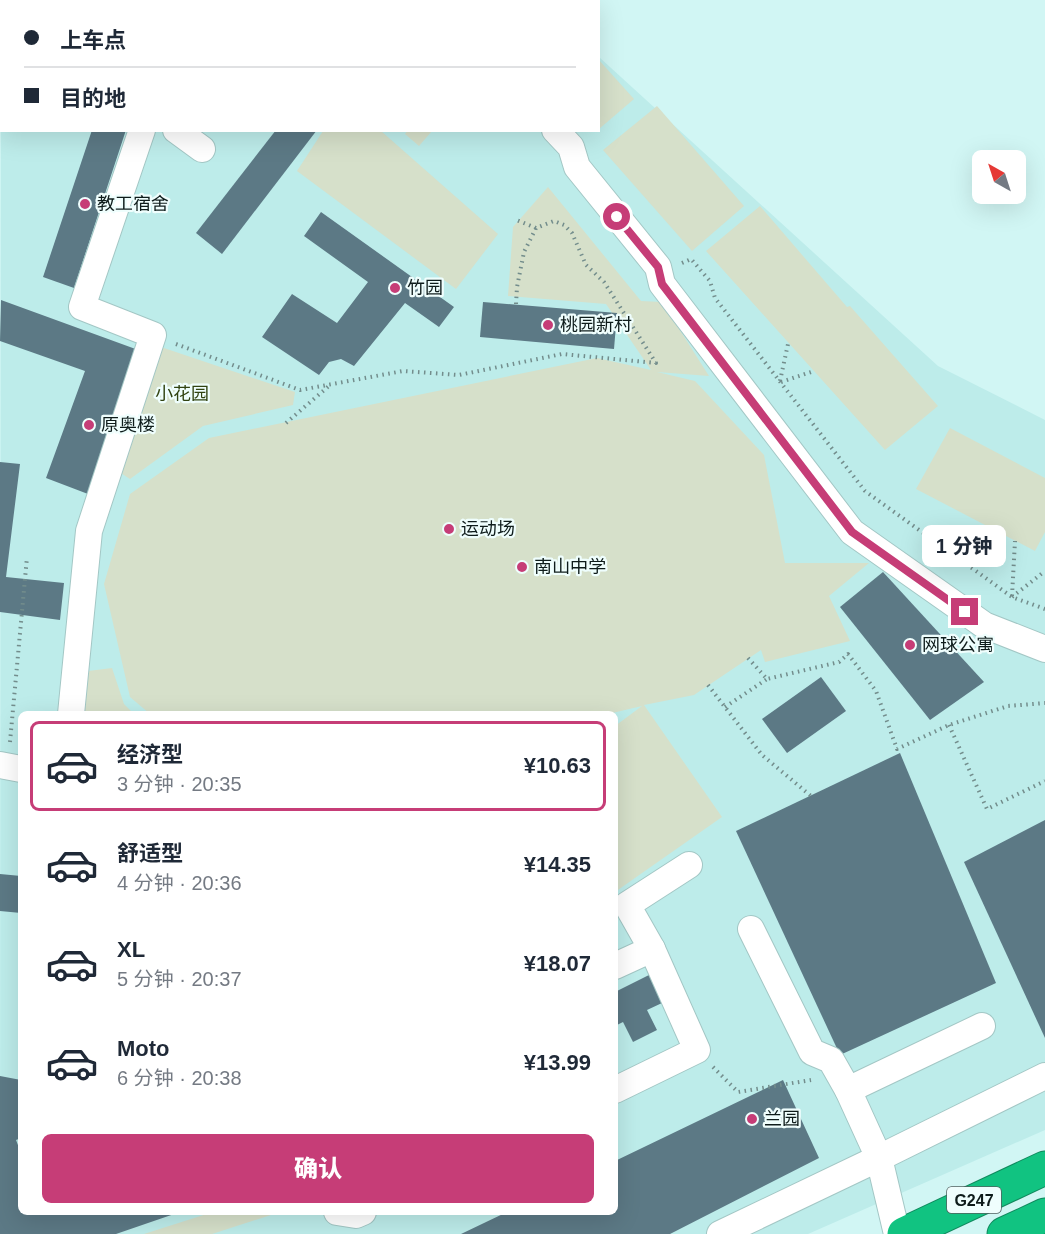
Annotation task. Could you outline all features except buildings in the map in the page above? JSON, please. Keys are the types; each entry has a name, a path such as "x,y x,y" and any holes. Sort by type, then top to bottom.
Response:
{"highway":[{"name":"G247","path":"904,1234 1045,1168"},
{"name":"G247","path":"1004,1234 1045,1215"}],"street":[{"path":"71,711 89,531 153,335 82,307 141,132"},
{"path":"179,132 202,149"},
{"path":"557,132 571,147 577,167 658,267 662,284 852,532 984,625 1045,649"},
{"path":"618,1089 697,1050 652,949 627,905 689,865"},
{"path":"751,929 812,1052 831,1060 848,1090 879,1158 897,1234"},
{"path":"618,965 652,949"},
{"path":"848,1090 982,1026"},
{"path":"720,1234 1045,1076"}],"path":[{"path":"514,219 536,228"},
{"path":"153,335 300,390 403,371 459,375 562,354 656,363 604,282 586,265 572,233 564,225 554,221 536,228 524,252 516,304"},
{"path":"660,274 691,259 710,281 715,298 865,491 1012,597 1045,609"},
{"path":"780,382 788,344"},
{"path":"780,382 814,371"},
{"path":"286,423 330,385"},
{"path":"1012,597 1015,541"},
{"path":"10,767 27,557"},
{"path":"1012,597 1045,571"},
{"path":"725,707 767,679 839,662 848,654 876,691 897,749 949,725 1008,706 1045,704"},
{"path":"748,658 767,679"},
{"path":"708,685 762,756 811,796"},
{"path":"949,725 987,809 1045,781"},
{"path":"697,1050 738,1092 812,1080"}],"shaded area":[{"name":"南山中学","path":"600,58 938,366 1045,420 1045,1130 808,1234 0,1234 1,132 600,132"}],"green space":[{"path":"600,61 634,99 600,128"},
{"path":"657,106 744,206 692,251 603,150"},
{"path":"322,132 382,132 498,234 456,289 297,171"},
{"path":"406,132 431,132 419,146 405,134"},
{"name":"运动场","path":"548,187 641,301 662,302 709,376 657,372 695,381 764,455 785,563 869,563 829,596 850,641 765,662 761,650 694,695 644,705 722,817 618,890 618,724 642,706 618,712 146,711 130,697 104,584 130,494 209,438 597,358 651,370 606,304 508,296 513,227"},
{"path":"760,206 847,307 850,306 938,406 885,450 706,251"},
{"name":"小花园","path":"158,346 295,392 293,405 203,426 130,479 116,470"},
{"path":"950,428 1045,478 1045,532 1035,551 916,489"},
{"path":"112,668 124,704 131,711 83,711 88,671"},
{"path":"204,1215 271,1215 212,1234 144,1234"}],"place":[{"name":"教工宿舍","path":"85,204"},
{"name":"竹园","path":"395,288"},
{"name":"桃园新村","path":"548,325"},
{"name":"原奥楼","path":"89,425"},
{"name":"运动场","path":"449,529"},
{"name":"南山中学","path":"522,567"},
{"name":"网球公寓","path":"910,645"},
{"name":"兰园","path":"752,1119"}],"route":[{"path":"617,217 658,267 662,284 852,532 965,612"}]}
